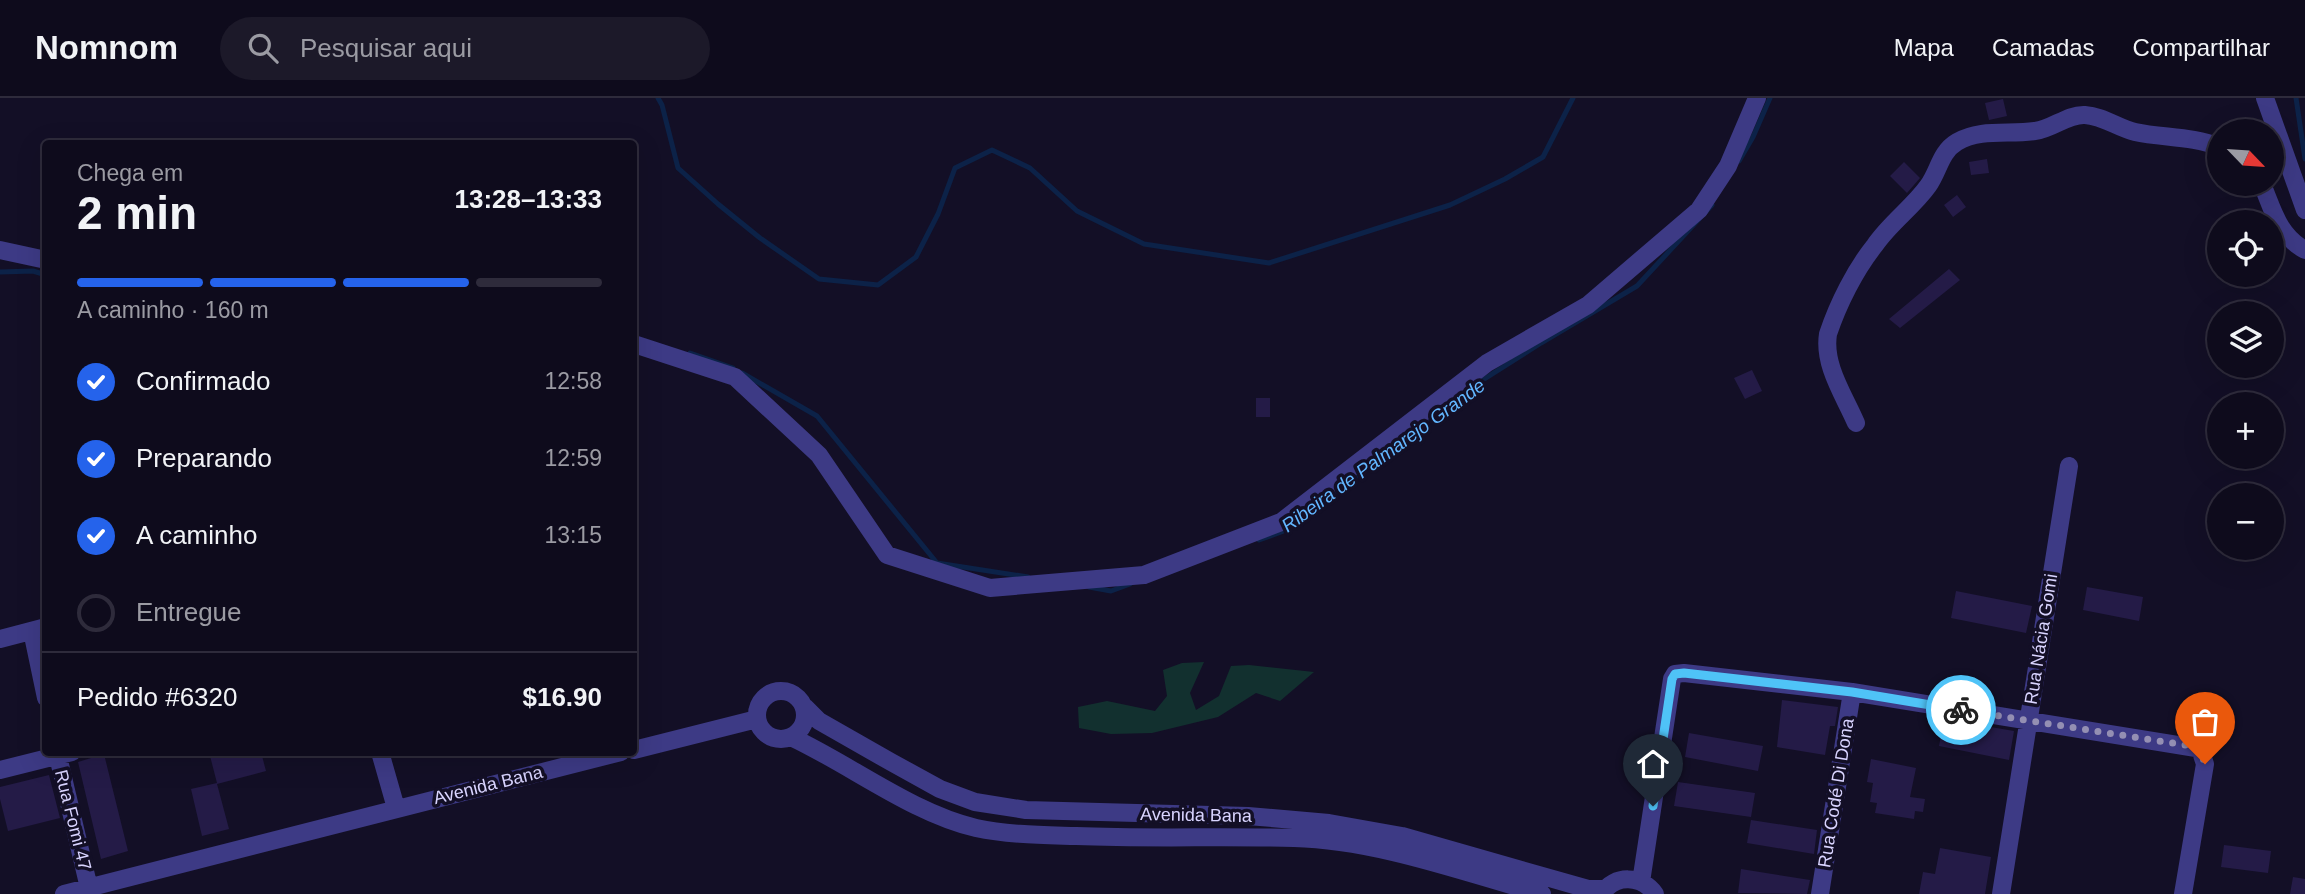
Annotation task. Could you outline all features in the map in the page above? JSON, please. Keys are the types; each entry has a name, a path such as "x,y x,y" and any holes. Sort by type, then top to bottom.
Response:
{"street":[{"path":"637,345 735,377 819,454 887,555 990,588 1144,575 1281,522 1488,363 1588,305 1699,210 1728,166 1757,98"},
{"path":"2265,98 2305,210"},
{"path":"1856,423 1828,361 1828,334 1875,243 1929,184 1944,154 1955,143 1973,135 2035,132 2083,115 2097,117 2131,131 2207,144"},
{"path":"2267,196 2278,226 2287,237 2305,250"},
{"path":"0,250 42,259"},
{"name":"Rua Nácia Gomi","path":"2001,894 2069,466"},
{"path":"0,639 39,629 42,659"},
{"path":"1641,881 1672,679 1675,674 1684,673 1852,692 2191,746 2201,752 2205,764 2183,894"},
{"path":"783,690 797,695 805,707 803,725 798,733 791,737 782,739 766,734 757,719 763,698 776,691 783,690"},
{"name":"Rua Codé Di Dona","path":"1820,894 1852,692"},
{"name":"Avenida Bana","path":"805,707 819,721 940,789 985,804 1026,810 1248,816 1329,823 1402,836 1603,892"},
{"path":"637,749 757,719"},
{"name":"Avenida Bana","path":"791,737 937,815 978,828 1039,835 1296,838 1343,843 1426,862 1542,894"},
{"path":"0,770 54,756"},
{"name":"Rua Fomi 47","path":"62,756 89,888"},
{"path":"381,756 396,808"},
{"name":"Avenida Bana","path":"64,894 605,756"},
{"path":"1603,892 1619,880 1641,881 1655,894"}],"green space":[{"path":"1204,662 1190,693 1196,710 1219,696 1231,666 1249,665 1314,672 1280,701 1256,693 1218,717 1152,733 1111,734 1079,728 1078,707 1107,701 1155,711 1167,696 1163,670 1182,663"}],"building":[{"path":"2003,99 2007,116 1989,120 1985,103"},
{"path":"1987,159 1989,173 1971,175 1969,162"},
{"path":"1904,162 1920,178 1907,193 1890,176"},
{"path":"1957,195 1966,207 1953,217 1944,205"},
{"path":"1949,269 1960,280 1900,328 1889,319"},
{"path":"1752,370 1762,391 1745,399 1734,378"},
{"path":"1256,398 1270,398 1270,417 1256,417"},
{"path":"2087,587 2143,597 2139,621 2083,610"},
{"path":"1956,591 2032,606 2026,633 1951,618"},
{"path":"1782,700 1838,707 1835,726 1830,726 1825,755 1777,747"},
{"path":"1944,719 2014,731 2009,760 1939,746"},
{"path":"1689,733 1763,746 1758,771 1685,757"},
{"path":"104,756 128,851 101,859 78,762"},
{"path":"210,756 262,756 266,771 217,784 229,829 202,836 191,789 217,783"},
{"path":"1871,759 1916,768 1910,797 1925,799 1923,812 1915,811 1914,819 1875,813 1877,803 1870,802 1873,783 1867,782"},
{"path":"49,775 60,818 8,831 0,799 0,787"},
{"path":"1678,782 1755,793 1751,817 1674,806"},
{"path":"1751,820 1817,830 1814,854 1747,843"},
{"path":"2224,845 2271,851 2268,873 2221,867"},
{"path":"1940,848 1991,857 1985,894 1919,894 1923,872 1935,874"},
{"path":"1741,869 1810,880 1807,894 1738,893"},
{"path":"2293,877 2305,879 2305,894 2290,894"}],"waterway":[{"path":"658,98 678,168 718,204 760,238 819,279 878,285 916,257 938,214 955,168 992,150 1030,168 1077,211 1144,244 1269,263 1450,205 1505,179 1543,157 1573,98"},
{"name":"Ribeira de Palmarejo Grande","path":"1739,161 1770,98"},
{"name":"Ribeira de Palmarejo Grande","path":"2296,98 2305,159"},
{"name":"Ribeira de Palmarejo Grande","path":"1456,397 1637,286 1712,205"},
{"name":"Ribeira de Palmarejo Grande","path":"0,272 33,271 42,274"},
{"name":"Ribeira de Palmarejo Grande","path":"690,353 733,368"},
{"name":"Ribeira de Palmarejo Grande","path":"742,373 817,416 937,563 1028,577"},
{"name":"Ribeira de Palmarejo Grande","path":"1259,540 1289,529 1432,416"},
{"name":"Ribeira de Palmarejo Grande","path":"1089,587 1111,591 1130,584"}],"way so far":[{"path":"1961,710 2191,746 2201,752 2205,764"}],"route":[{"path":"1653,806 1672,679 1675,674 1852,692 1961,710"}]}
